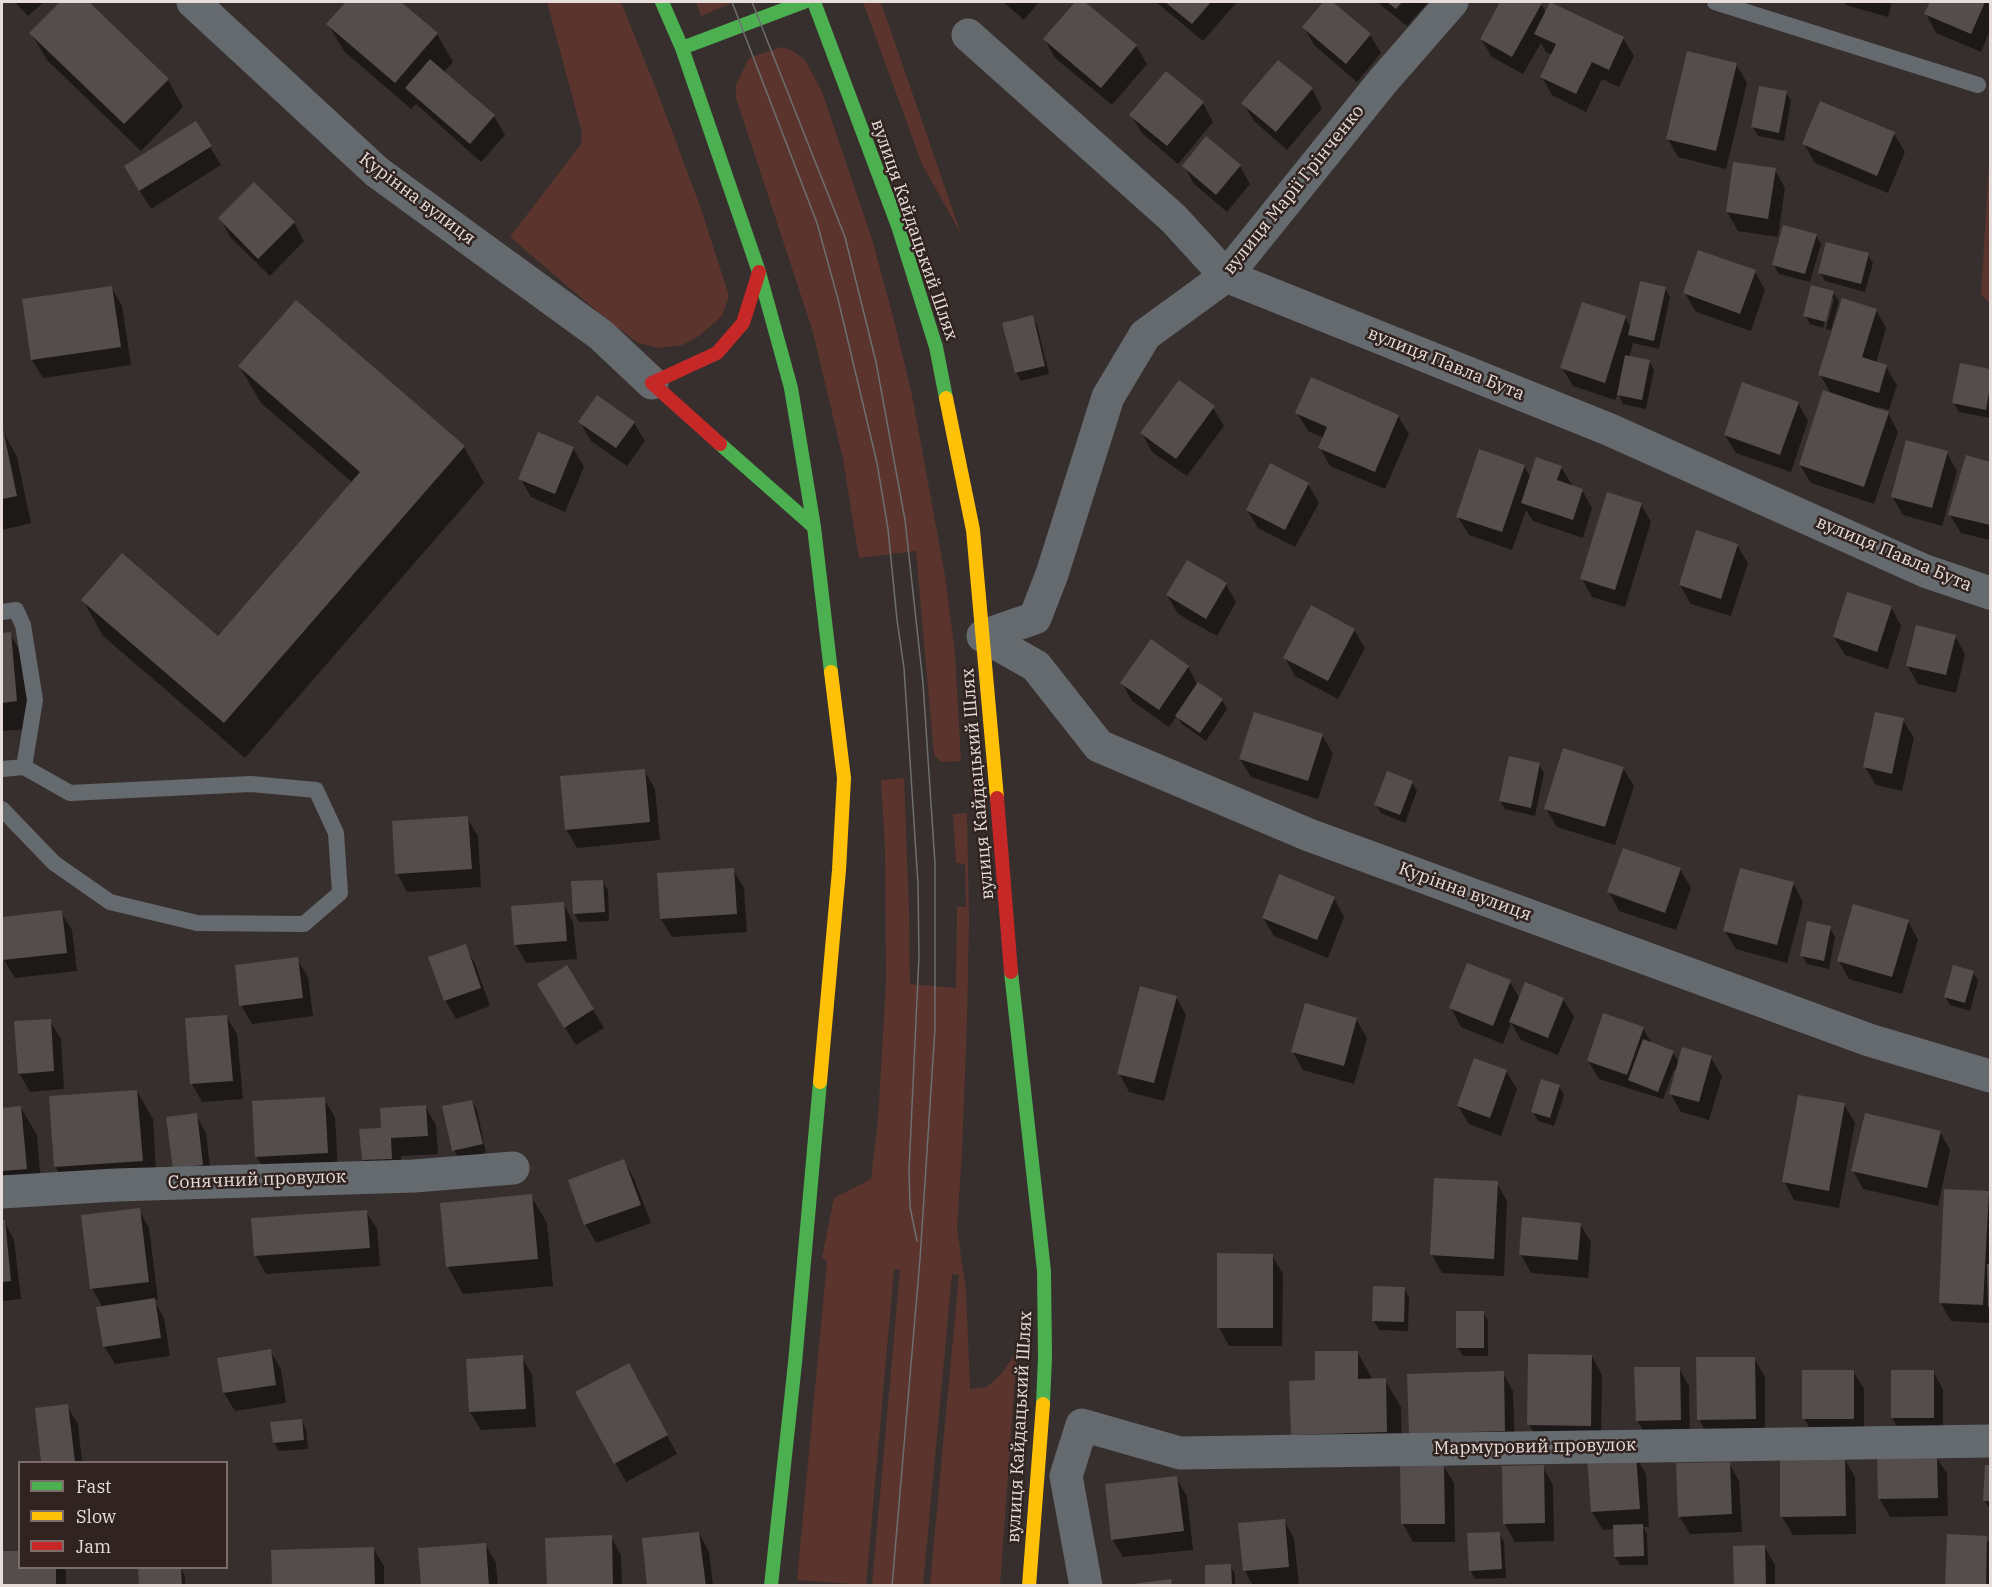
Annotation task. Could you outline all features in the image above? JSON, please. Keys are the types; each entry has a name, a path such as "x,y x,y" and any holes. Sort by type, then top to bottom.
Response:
{"highway":[{"path":"662,2 682,48 759,272 792,388 814,527 844,778 839,870 795,1363 771,1586"},
{"path":"682,48 804,2"},
{"name":"вулиця Кайдацький Шлях","path":"814,2 898,226 936,347 973,530 1014,1013 1044,1271 1045,1357 1042,1426 1029,1586"},
{"path":"759,272 743,322 717,353 652,383 814,527"}],"street":[{"name":"Курінна вулиця","path":"192,2 377,172 601,335 652,383"},
{"name":"вулиця Марії Грінченко","path":"983,636 1035,618 1053,574 1108,397 1145,335 1226,276 1383,81 1452,2"},
{"name":"вулиця Павла Бута","path":"968,35 1174,219 1226,276 1608,429 1925,571 1990,593"},
{"name":"Курінна вулиця","path":"983,636 1036,666 1099,746 1320,839 1869,1040 1990,1076"},
{"name":"Сонячний провулок","path":"2,1192 116,1185 414,1176 513,1168"},
{"name":"Мармуровий провулок","path":"1082,1425 1180,1453 1990,1441"},
{"path":"1082,1425 1066,1476 1086,1586"}],"lane":[{"path":"1715,2 1978,85"},
{"path":"2,612 16,610 23,625 35,700 24,767"},
{"path":"2,769 24,767 70,792 251,784 316,790 336,833 340,894 304,924 197,923 110,902 54,863 2,809"},
{"path":"1042,1426 1082,1425"}],"shaded area":[{"path":"547,2 621,2 659,96 700,206 729,296 722,316 699,336 682,345 659,348 638,343 510,237 581,144 582,133"},
{"path":"696,2 734,2 701,16"},
{"path":"863,2 880,2 884,11 961,234 922,164"},
{"path":"782,47 793,51 805,60 822,92 872,239 895,324 912,395 945,576 955,653 961,761 941,762 934,755 916,551 859,558 843,459 813,332 736,98 736,85 749,58"},
{"path":"1990,149 1990,303 1981,295"},
{"path":"904,778 910,984 956,988 957,907 966,907 965,864 956,863 953,814 967,813 969,918 967,1021 957,1229 966,1291 970,1389 987,1387 1002,1373 1017,1351 1000,1585 930,1585 959,1275 952,1274 923,1585 872,1585 900,1270 894,1269 866,1585 797,1580 827,1261 822,1258 834,1198 871,1179 878,1120 886,982 885,849 881,780"}],"building":[{"path":"60,2 89,2 169,79 124,124 29,33"},
{"path":"346,2 401,2 438,33 395,83 326,24"},
{"path":"1075,2 1085,2 1137,45 1101,88 1043,39"},
{"path":"1165,2 1211,2 1192,24"},
{"path":"1323,2 1333,2 1371,34 1346,64 1302,27"},
{"path":"1387,2 1402,2 1396,9"},
{"path":"1500,2 1542,3 1512,57 1480,39"},
{"path":"1550,2 1624,37 1609,70 1592,62 1576,94 1540,77 1556,44 1534,34"},
{"path":"1930,2 1985,2 1971,34 1924,14"},
{"path":"1687,51 1737,63 1716,151 1666,139"},
{"path":"430,59 495,115 470,144 405,88"},
{"path":"1278,60 1313,88 1276,132 1241,103"},
{"path":"1166,71 1204,102 1167,146 1129,115"},
{"path":"1759,86 1787,91 1779,133 1751,127"},
{"path":"1820,101 1895,132 1877,176 1802,144"},
{"path":"196,121 212,146 139,191 124,166"},
{"path":"1206,136 1241,165 1216,195 1182,166"},
{"path":"1733,162 1776,168 1768,219 1726,212"},
{"path":"254,182 295,222 258,259 218,218"},
{"path":"1783,225 1817,234 1805,274 1772,265"},
{"path":"1826,242 1869,253 1861,284 1818,273"},
{"path":"1698,250 1756,270 1740,314 1683,293"},
{"path":"1640,281 1666,287 1654,341 1628,335"},
{"path":"1811,285 1834,291 1826,322 1803,316"},
{"path":"112,286 121,347 31,360 22,299"},
{"path":"1842,298 1877,309 1862,357 1887,365 1879,393 1818,375"},
{"path":"296,300 465,446 224,723 81,600 122,553 218,636 360,472 238,366"},
{"path":"1582,302 1626,316 1605,383 1560,368"},
{"path":"1033,315 1045,366 1015,373 1002,323"},
{"path":"1625,355 1650,360 1642,400 1617,395"},
{"path":"1960,363 1990,369 1986,410 1952,403"},
{"path":"1311,377 1399,415 1375,472 1318,448 1327,427 1295,413"},
{"path":"1179,380 1215,406 1176,459 1140,433"},
{"path":"1742,382 1799,402 1780,455 1724,435"},
{"path":"1823,390 1889,412 1864,487 1799,465"},
{"path":"597,395 635,422 616,448 578,422"},
{"path":"2,430 17,496 2,499"},
{"path":"538,432 574,447 555,494 518,479"},
{"path":"1906,440 1948,451 1932,508 1891,497"},
{"path":"1479,449 1525,465 1502,532 1456,517"},
{"path":"1966,455 1990,462 1990,525 1948,515"},
{"path":"1536,457 1562,466 1557,480 1583,489 1573,520 1521,503"},
{"path":"1270,463 1309,483 1285,530 1246,510"},
{"path":"1607,492 1642,503 1615,590 1580,579"},
{"path":"1696,530 1738,544 1721,599 1679,585"},
{"path":"1187,560 1227,583 1206,619 1166,595"},
{"path":"1847,592 1892,606 1877,652 1833,637"},
{"path":"1311,605 1355,629 1328,681 1283,658"},
{"path":"1916,625 1956,635 1946,675 1906,666"},
{"path":"11,632 17,701 2,703 2,633"},
{"path":"1151,639 1189,666 1159,710 1120,683"},
{"path":"1198,682 1223,699 1200,733 1175,716"},
{"path":"1254,712 1323,734 1308,781 1239,759"},
{"path":"1875,712 1904,718 1892,774 1863,767"},
{"path":"1563,748 1624,767 1605,827 1544,809"},
{"path":"1509,756 1540,763 1531,808 1499,801"},
{"path":"645,769 650,822 565,830 560,776"},
{"path":"1387,771 1413,781 1400,815 1374,805"},
{"path":"468,816 472,869 395,874 392,821"},
{"path":"1623,848 1681,868 1665,913 1607,892"},
{"path":"734,868 737,914 660,919 657,873"},
{"path":"1740,868 1794,882 1777,945 1723,931"},
{"path":"1279,874 1335,897 1317,940 1262,918"},
{"path":"603,880 605,912 573,914 571,881"},
{"path":"564,902 567,941 514,945 511,906"},
{"path":"1853,904 1909,920 1892,977 1837,961"},
{"path":"62,910 67,953 3,960 2,917"},
{"path":"1807,921 1831,926 1824,961 1800,956"},
{"path":"466,944 481,988 444,1001 428,957"},
{"path":"298,957 303,998 239,1006 235,965"},
{"path":"1467,963 1511,980 1493,1026 1449,1008"},
{"path":"567,965 594,1009 564,1028 537,984"},
{"path":"1953,965 1974,971 1965,1003 1944,997"},
{"path":"1525,982 1564,998 1548,1038 1509,1022"},
{"path":"1140,986 1177,996 1154,1083 1117,1074"},
{"path":"1305,1003 1357,1018 1344,1066 1291,1052"},
{"path":"1603,1013 1644,1027 1627,1075 1587,1061"},
{"path":"227,1015 233,1081 190,1084 185,1018"},
{"path":"51,1019 54,1071 18,1074 14,1021"},
{"path":"1643,1039 1674,1051 1658,1092 1628,1080"},
{"path":"1682,1047 1712,1056 1699,1102 1669,1094"},
{"path":"1474,1058 1507,1070 1490,1118 1457,1106"},
{"path":"1541,1079 1560,1085 1550,1118 1531,1112"},
{"path":"137,1090 143,1161 54,1167 49,1096"},
{"path":"1798,1095 1845,1103 1829,1191 1782,1182"},
{"path":"325,1097 328,1153 255,1157 252,1101"},
{"path":"472,1100 483,1144 452,1151 442,1106"},
{"path":"426,1105 428,1136 391,1138 392,1159 362,1160 359,1129 381,1128 380,1108"},
{"path":"21,1106 27,1169 2,1171 2,1108"},
{"path":"197,1113 203,1165 173,1169 166,1117"},
{"path":"1865,1113 1941,1131 1927,1188 1851,1171"},
{"path":"624,1159 641,1205 584,1225 568,1180"},
{"path":"1434,1178 1498,1181 1494,1259 1430,1255"},
{"path":"1944,1189 1989,1191 1983,1305 1939,1303"},
{"path":"532,1194 538,1259 446,1267 440,1203"},
{"path":"140,1208 149,1282 90,1289 81,1215"},
{"path":"367,1210 370,1248 254,1256 251,1218"},
{"path":"1522,1217 1581,1223 1578,1260 1519,1255"},
{"path":"2,1220 5,1220 11,1281 2,1282"},
{"path":"1217,1253 1273,1254 1273,1328 1217,1328"},
{"path":"1987,1264 1990,1264 1990,1307 1988,1307"},
{"path":"1373,1286 1405,1287 1404,1322 1372,1321"},
{"path":"155,1298 161,1338 103,1347 96,1307"},
{"path":"1456,1311 1484,1311 1484,1348 1456,1348"},
{"path":"271,1349 276,1385 223,1393 217,1358"},
{"path":"1315,1351 1358,1351 1358,1379 1386,1378 1387,1432 1291,1435 1289,1381 1315,1380"},
{"path":"1528,1354 1592,1355 1591,1426 1527,1425"},
{"path":"523,1355 526,1409 469,1412 466,1359"},
{"path":"1696,1357 1755,1357 1756,1419 1697,1420"},
{"path":"629,1363 668,1435 614,1464 575,1392"},
{"path":"1634,1367 1680,1367 1681,1420 1636,1421"},
{"path":"1802,1370 1854,1370 1854,1419 1802,1419"},
{"path":"1891,1370 1934,1370 1934,1418 1891,1418"},
{"path":"1504,1371 1505,1431 1409,1434 1407,1374"},
{"path":"68,1404 75,1461 41,1461 35,1408"},
{"path":"302,1419 304,1440 273,1443 270,1422"},
{"path":"1636,1454 1640,1509 1591,1512 1587,1457"},
{"path":"1937,1454 1938,1498 1878,1499 1877,1455"},
{"path":"1845,1457 1846,1516 1780,1517 1780,1458"},
{"path":"1730,1462 1732,1514 1678,1517 1676,1463"},
{"path":"1400,1464 1444,1464 1445,1524 1401,1524"},
{"path":"1544,1465 1545,1523 1503,1524 1502,1466"},
{"path":"1985,1465 1990,1465 1990,1501 1983,1501"},
{"path":"1177,1476 1184,1531 1111,1540 1105,1484"},
{"path":"1285,1519 1289,1567 1243,1571 1238,1523"},
{"path":"1643,1524 1644,1556 1614,1557 1613,1525"},
{"path":"699,1532 706,1586 647,1586 642,1538"},
{"path":"1500,1532 1502,1569 1469,1571 1467,1533"},
{"path":"1947,1534 1987,1536 1986,1586 1945,1586"},
{"path":"612,1535 613,1586 547,1586 545,1538"},
{"path":"486,1543 489,1586 421,1586 418,1548"},
{"path":"1765,1545 1766,1586 1734,1586 1733,1546"},
{"path":"374,1547 375,1586 272,1586 271,1550"},
{"path":"2,1551 18,1551 18,1569 56,1569 56,1586 2,1586"},
{"path":"1231,1564 1232,1586 1205,1586 1205,1565"},
{"path":"138,1569 181,1569 182,1586 139,1586"},
{"path":"1171,1579 1172,1586 1133,1586 1132,1584"}],"tram line":[{"path":"732,2 817,223 838,299 877,463 888,529 904,668 918,884 919,956 909,1171 910,1207 917,1241"},
{"path":"752,2 845,237 876,362 905,520 923,683 935,864 935,1028 920,1259 892,1586"}],"traffic: fast":[{"path":"662,2 682,48 759,272 791,388 814,527 831,672"},
{"path":"682,48 804,2"},
{"path":"814,2 898,226 936,347 946,398"},
{"path":"720,444 814,527"},
{"path":"1011,972 1044,1271 1043,1404"},
{"path":"771,1586 795,1363 820,1082"}],"traffic: slow":[{"path":"946,398 973,530 997,798"},
{"path":"820,1082 839,870 844,778 831,672"},
{"path":"1029,1586 1043,1404"}],"traffic: jam":[{"path":"720,444 652,383 717,353 743,323 759,272"},
{"path":"997,798 1011,972"}]}
